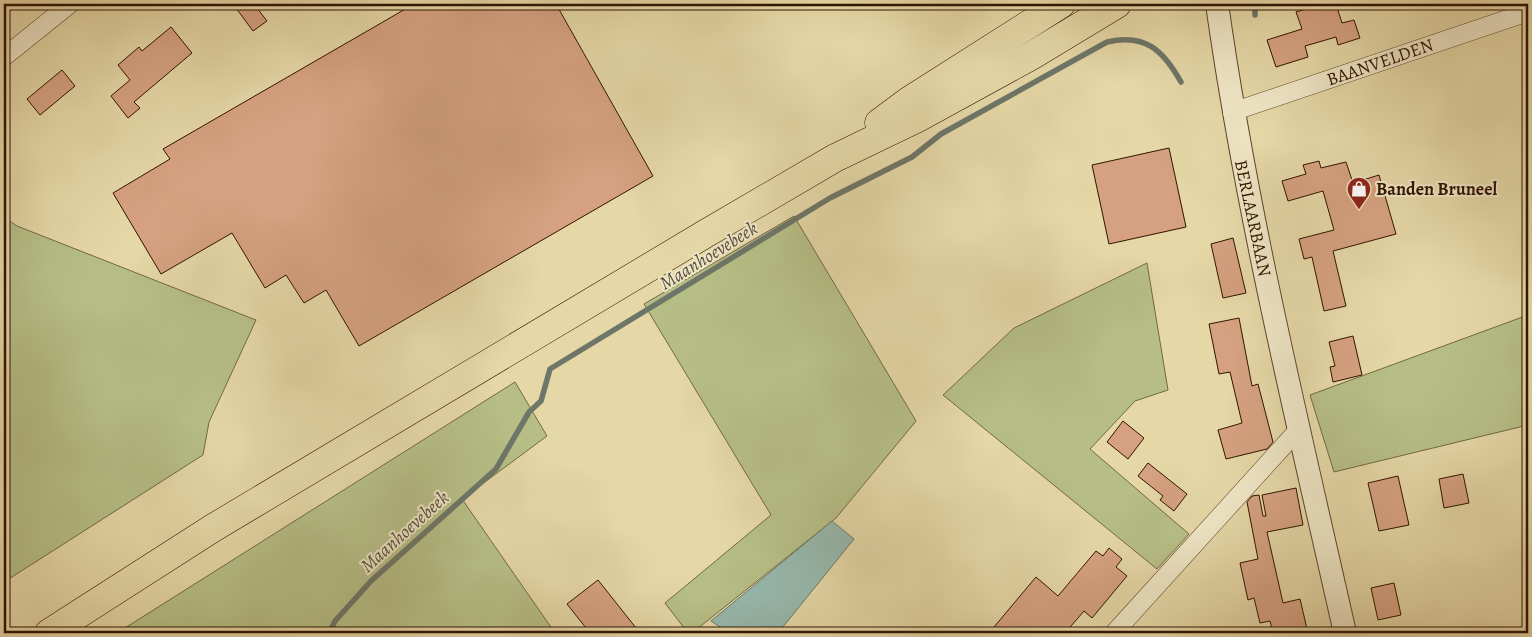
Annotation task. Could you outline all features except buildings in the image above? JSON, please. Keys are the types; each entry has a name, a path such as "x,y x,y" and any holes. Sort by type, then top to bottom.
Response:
{"main road":[{"path":"835,158 910,100 1061,4"},
{"path":"49,633 213,528 835,158 924,114 1031,56 1117,4"}],"street":[{"path":"4,57 70,4"},
{"name":"BERLAARBAAN","path":"1217,4 1232,112 1298,430 1345,633"},
{"name":"BAANVELDEN","path":"1232,112 1528,12"},
{"path":"1114,633 1298,430"}],"green space":[{"path":"794,216 916,421 836,518 692,633 688,633 665,603 771,515 644,304"},
{"path":"4,217 17,226 256,320 209,422 203,455 4,582"},
{"path":"1147,263 1168,390 1135,401 1090,449 1189,534 1157,569 943,395 1014,328"},
{"path":"1528,315 1528,425 1334,472 1310,395"},
{"path":"515,382 547,436 462,499 555,633 117,633"}],"water":[{"path":"832,521 854,539 778,633 729,633 711,621"}],"waterway":[{"name":"Maanhoevebeek","path":"1255,4 1255,15"},
{"name":"Maanhoevebeek","path":"329,633 335,621 371,581 496,469 529,412 541,401 550,369 830,198 912,157 941,134 1107,42 1132,40 1152,47 1167,61 1181,82"}],"place":[{"name":"Banden Bruneel","path":"1359,210"}]}
